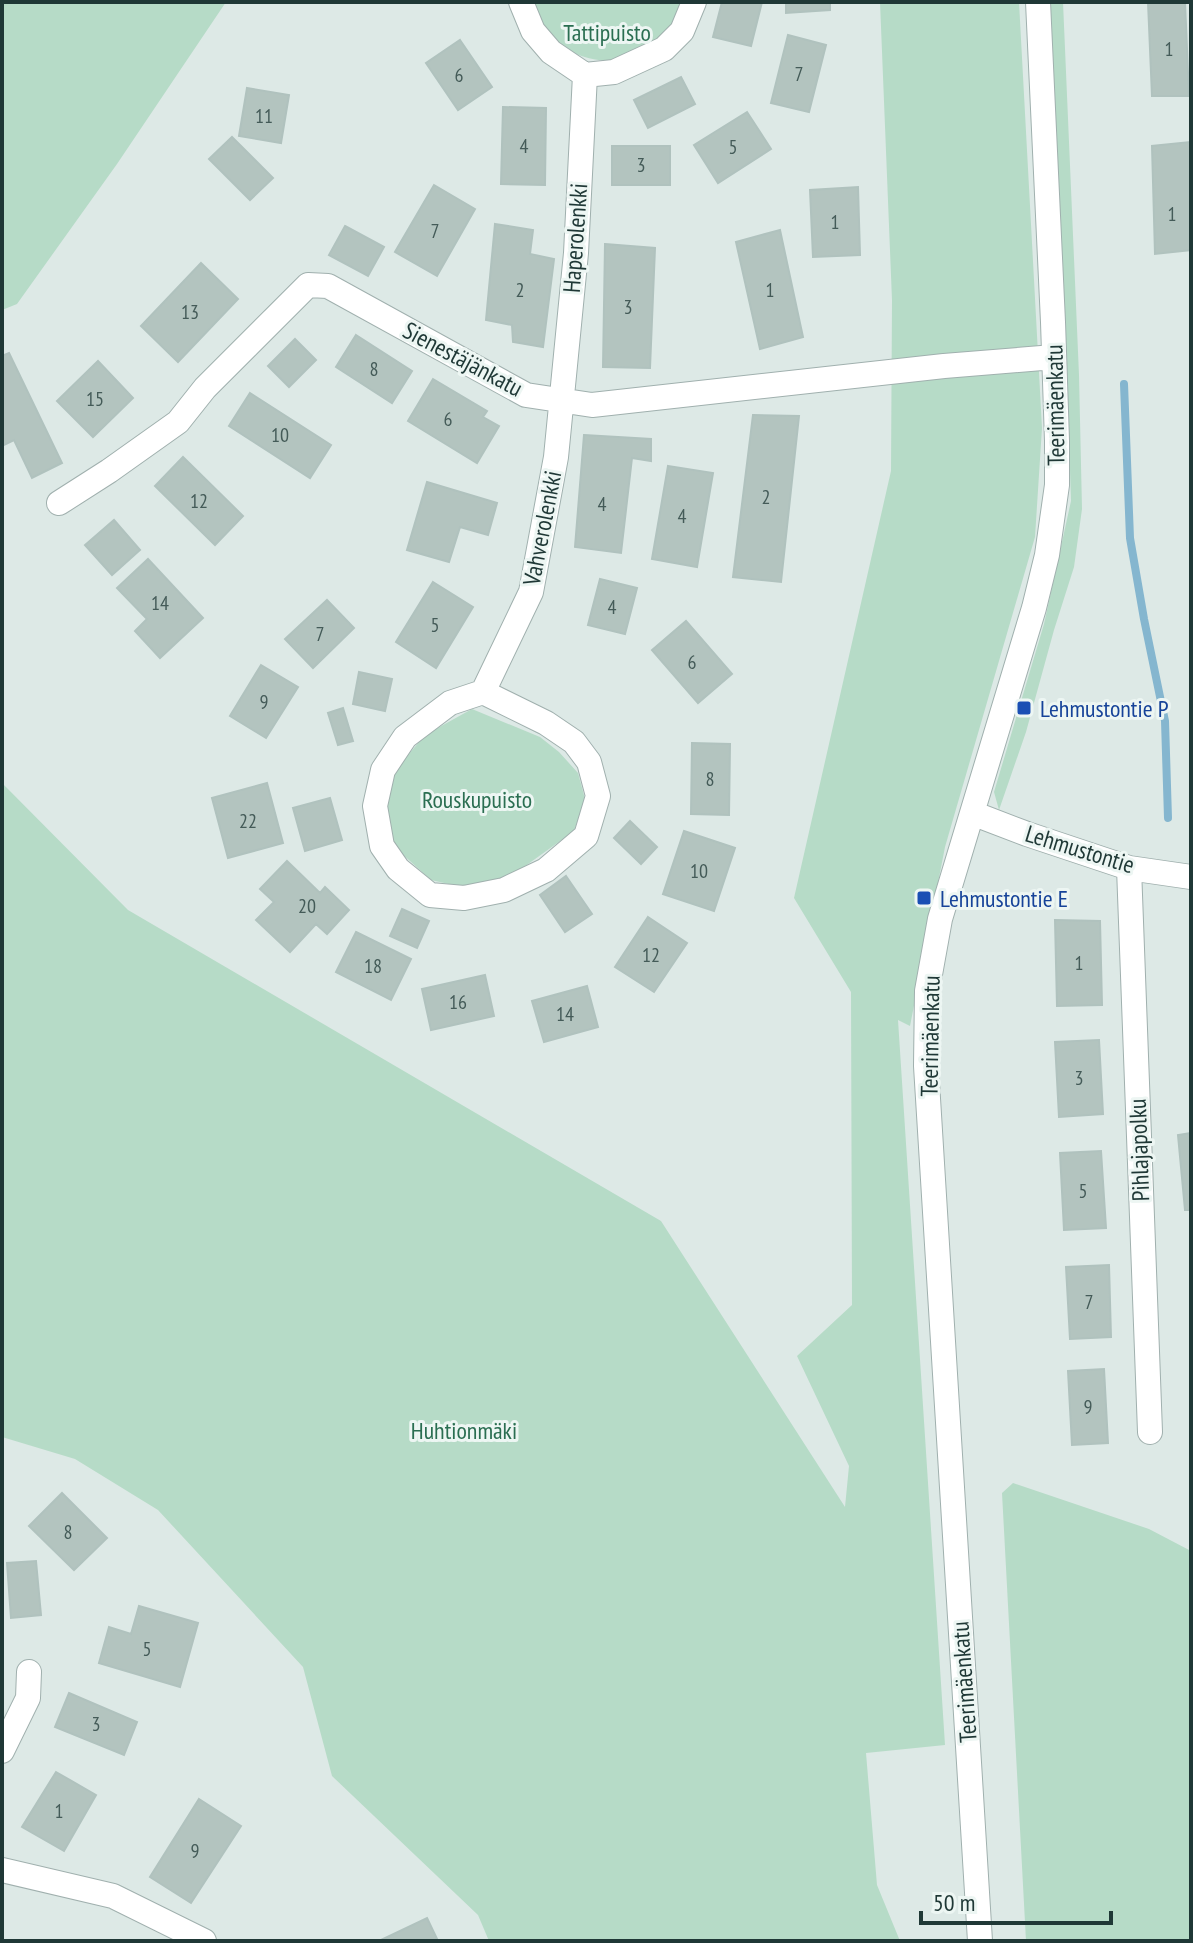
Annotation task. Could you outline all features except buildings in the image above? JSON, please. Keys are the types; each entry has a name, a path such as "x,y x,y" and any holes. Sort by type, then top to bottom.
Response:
{"street":[{"path":"521,2 533,31 551,52 585,75 614,72 664,49 682,31 694,2"},
{"name":"Teerimäenkatu","path":"980,1941 926,1066 927,991 940,919 1034,608 1047,555 1057,485 1038,2"},
{"name":"Haperolenkki","path":"560,401 576,253 585,75"},
{"name":"Sienestäjänkatu","path":"59,503 178,422 205,388 308,285 328,286 526,395 592,405 944,366 1054,357"},
{"name":"Vahverolenkki","path":"483,692 531,592 556,457 560,401"},
{"path":"483,692 546,723 574,742 589,762 598,796 586,836 546,870 504,890 464,898 430,895 398,869 382,846 375,806 383,770 405,737 450,703 483,692"},
{"name":"Lehmustontie","path":"972,813 1129,868 1191,877"},
{"name":"Pihlajapolku","path":"1129,868 1150,1432"},
{"path":"2,1751 28,1698 29,1672"},
{"path":"2,1870 113,1896 204,1941"}],"green space":[{"path":"2,2 226,2 117,164 17,304 2,310"},
{"name":"Tattipuisto","path":"531,2 683,2 670,30 655,44 639,54 604,60 586,58 554,40 539,22"},
{"name":"Huhtionmäki","path":"880,2 1019,2 1042,428 1035,537 945,847 910,1026 898,1020 945,1745 866,1753 877,1885 900,1941 489,1941 478,1915 332,1776 303,1667 158,1510 75,1459 2,1437 2,783 128,910 661,1221 845,1507 849,1466 797,1356 852,1305 851,992 794,898 891,471 892,300"},
{"path":"1047,2 1063,2 1082,509 1074,567 1026,732 999,810 994,792 1044,624 1071,501"},
{"name":"Rouskupuisto","path":"472,709 540,737 559,752 578,773 585,799 574,831 510,877 462,887 431,880 400,852 388,830 384,808 396,769 425,735"},
{"path":"1013,1483 1149,1529 1191,1551 1191,1941 1026,1941 1002,1493"}],"waterway":[{"path":"1124,384 1130,538 1165,721 1168,818"}],"place":[{"name":"Lehmustontie P","path":"1024,708"},
{"name":"Lehmustontie E","path":"924,898"}]}
